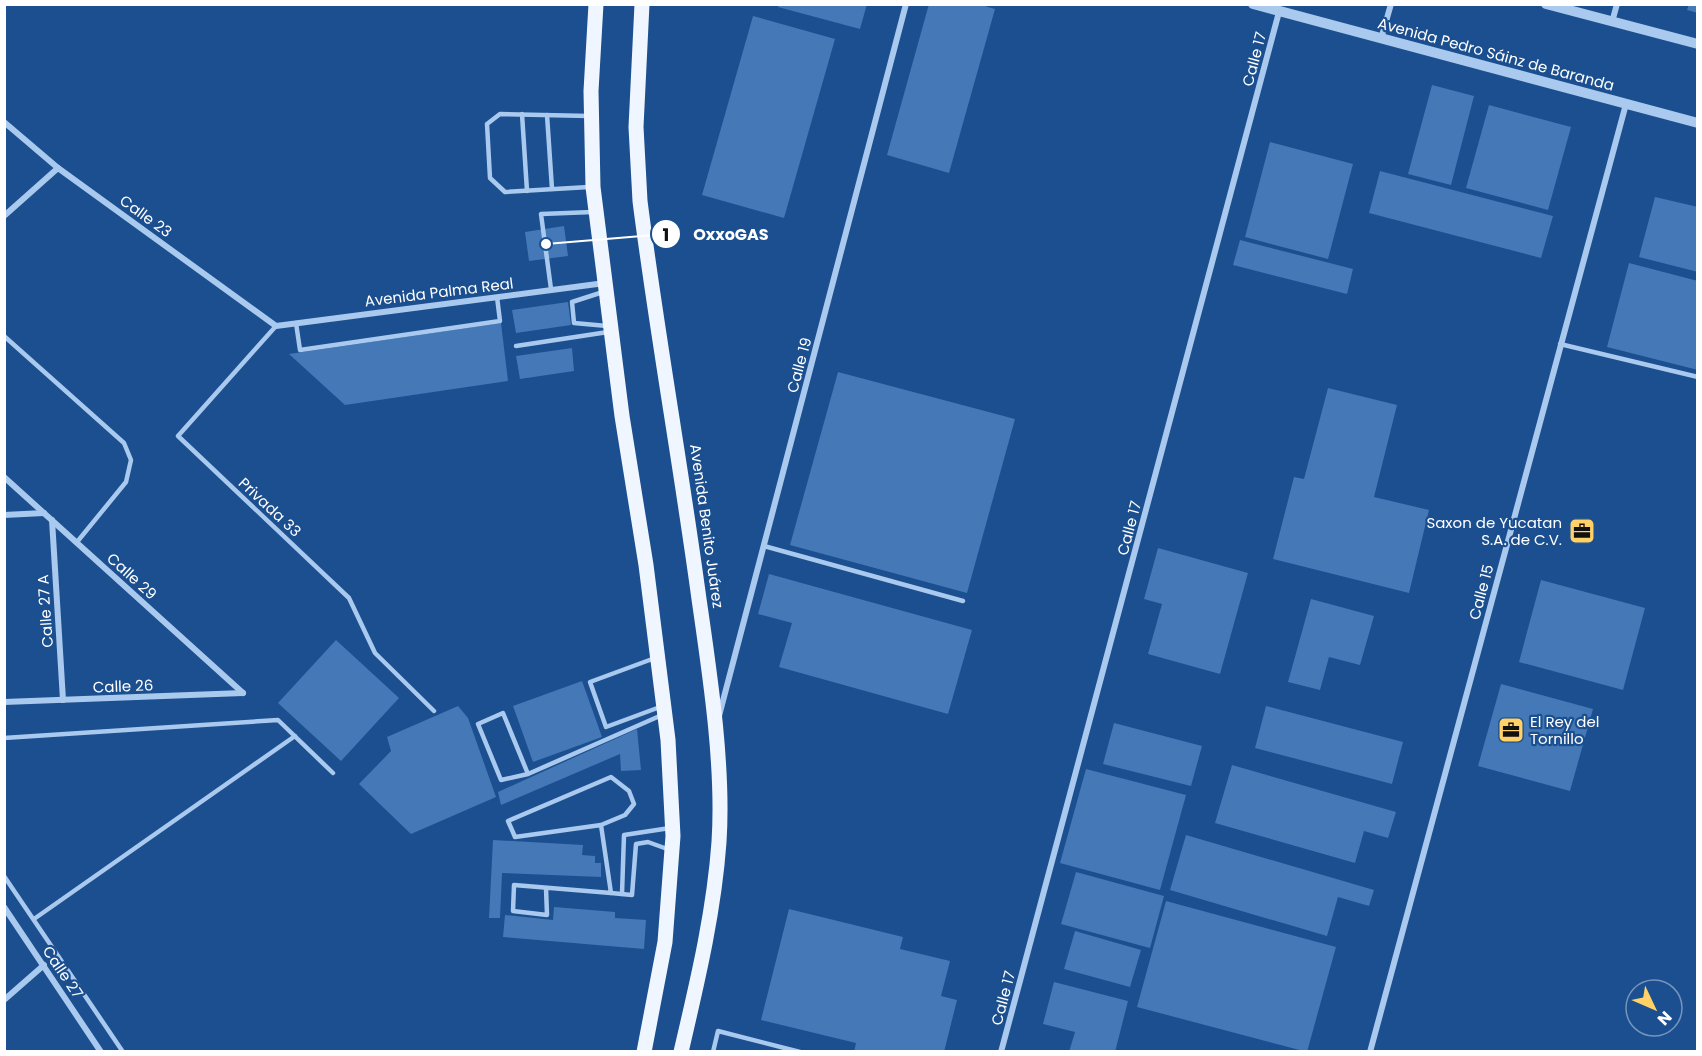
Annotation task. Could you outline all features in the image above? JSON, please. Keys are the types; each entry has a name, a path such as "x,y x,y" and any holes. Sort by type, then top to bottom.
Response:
{"main road":[{"name":"Avenida Benito Juárez","path":"642,4 636,127 640,201 653,301 684,491 715,731 719,842 711,905 681,1052"},
{"path":"595,5 591,117 593,187 664,710 673,828 665,942 644,1052"}],"street":[{"name":"Calle 19","path":"715,731 906,4"},
{"name":"Avenida Pedro Sáinz de Baranda","path":"1252,4 1698,123"},
{"path":"1381,39 1390,4"},
{"path":"1546,4 1698,44"},
{"path":"1612,22 1617,4"},
{"name":"Calle 17","path":"1001,1052 1280,12"},
{"name":"Calle 15","path":"1370,1052 1626,104"},
{"name":"Calle 23","path":"4,122 58,168 276,326"},
{"path":"4,216 58,168"},
{"name":"Avenida Palma Real","path":"276,326 551,290 605,287"},
{"name":"Calle 29","path":"4,477 243,693"},
{"path":"4,515 44,513"},
{"name":"Calle 27 A","path":"52,520 63,700"},
{"name":"Calle 26","path":"4,702 243,693"},
{"name":"Calle 27","path":"4,907 101,1052"},
{"path":"4,1000 44,965"}],"lane":[{"path":"591,117 500,114 487,124 490,178 505,192 593,187"},
{"path":"522,114 527,191"},
{"path":"548,115 552,189"},
{"path":"551,290 541,214 596,212"},
{"path":"605,287 572,302 574,323 611,329"},
{"path":"296,323 300,350 500,321 497,297"},
{"name":"Privada 33","path":"276,326 178,436 349,598 375,653 434,711"},
{"path":"516,346 611,329"},
{"path":"4,336 124,442 131,460 126,482 76,542"},
{"path":"1560,344 1698,377"},
{"path":"764,546 963,601"},
{"path":"657,657 590,682 606,727 664,710"},
{"path":"528,774 503,713 478,724 501,780 528,774 664,710"},
{"path":"4,738 278,720 333,773"},
{"path":"34,919 295,736"},
{"path":"610,777 629,790 634,804 625,815 601,825 515,837 508,821 610,777"},
{"path":"601,825 611,893"},
{"path":"622,894 624,835 673,828"},
{"path":"546,888 547,915 513,912 514,885 632,895 635,845 648,842 673,850"},
{"path":"4,876 123,1052"},
{"path":"713,1052 718,1032 800,1052"},
{"path":"769,1052 771,1044"}],"building":[{"path":"779,4 867,4 860,29 778,7"},
{"path":"929,4 978,4 995,9 949,173 887,155"},
{"path":"1689,4 1698,4 1698,13 1687,10"},
{"path":"753,16 835,39 784,218 702,195"},
{"path":"1432,85 1474,96 1451,185 1408,174"},
{"path":"1489,105 1571,127 1548,210 1466,188"},
{"path":"1270,142 1353,164 1328,259 1245,237"},
{"path":"1380,171 1553,216 1541,258 1369,213"},
{"path":"1655,197 1698,207 1698,272 1639,257"},
{"path":"564,226 568,256 529,261 525,232"},
{"path":"1240,240 1353,269 1347,294 1233,265"},
{"path":"1629,263 1698,281 1698,370 1607,347"},
{"path":"568,302 571,325 516,333 512,310"},
{"path":"501,323 508,381 345,405 289,354"},
{"path":"572,348 574,371 520,379 516,356"},
{"path":"838,372 1015,419 967,593 790,545"},
{"path":"1328,388 1397,405 1374,497 1429,510 1409,593 1273,559 1294,477 1304,479"},
{"path":"1158,548 1248,573 1220,674 1148,654 1162,604 1144,599"},
{"path":"769,574 972,630 948,714 779,667 792,623 758,614"},
{"path":"1541,580 1645,608 1623,690 1519,662"},
{"path":"1311,599 1374,616 1360,665 1329,657 1320,690 1288,682"},
{"path":"336,640 399,698 341,761 278,703"},
{"path":"582,681 602,737 533,762 513,706"},
{"path":"1501,684 1593,709 1570,791 1478,766"},
{"path":"458,706 468,718 496,797 411,834 359,784 391,751 387,737"},
{"path":"1266,706 1403,742 1392,784 1255,748"},
{"path":"1114,723 1202,746 1191,786 1103,764"},
{"path":"637,729 641,770 621,771 620,754 501,805 498,792"},
{"path":"1232,765 1396,812 1388,838 1364,831 1355,863 1215,823"},
{"path":"1086,769 1186,795 1160,890 1060,863"},
{"path":"1186,835 1374,890 1369,906 1338,897 1327,936 1170,890"},
{"path":"493,840 583,845 582,855 595,856 595,863 601,863 601,877 502,873 500,918 489,918"},
{"path":"1076,872 1164,896 1150,948 1061,924"},
{"path":"1166,901 1336,947 1307,1052 1137,1007"},
{"path":"554,907 615,912 615,918 646,920 644,949 503,937 505,915 553,920"},
{"path":"789,909 903,937 900,949 950,961 941,996 957,1000 944,1052 854,1052 856,1043 761,1020"},
{"path":"1075,931 1141,950 1130,987 1064,969"},
{"path":"1054,982 1128,1001 1115,1052 1069,1052 1075,1032 1043,1024"}],"place":[{"name":"OxxoGAS","path":"546,244"},
{"name":"Saxon de Yucatan S.A. de C.V.","path":"1582,531"},
{"name":"El Rey del Tornillo","path":"1511,730"}]}
